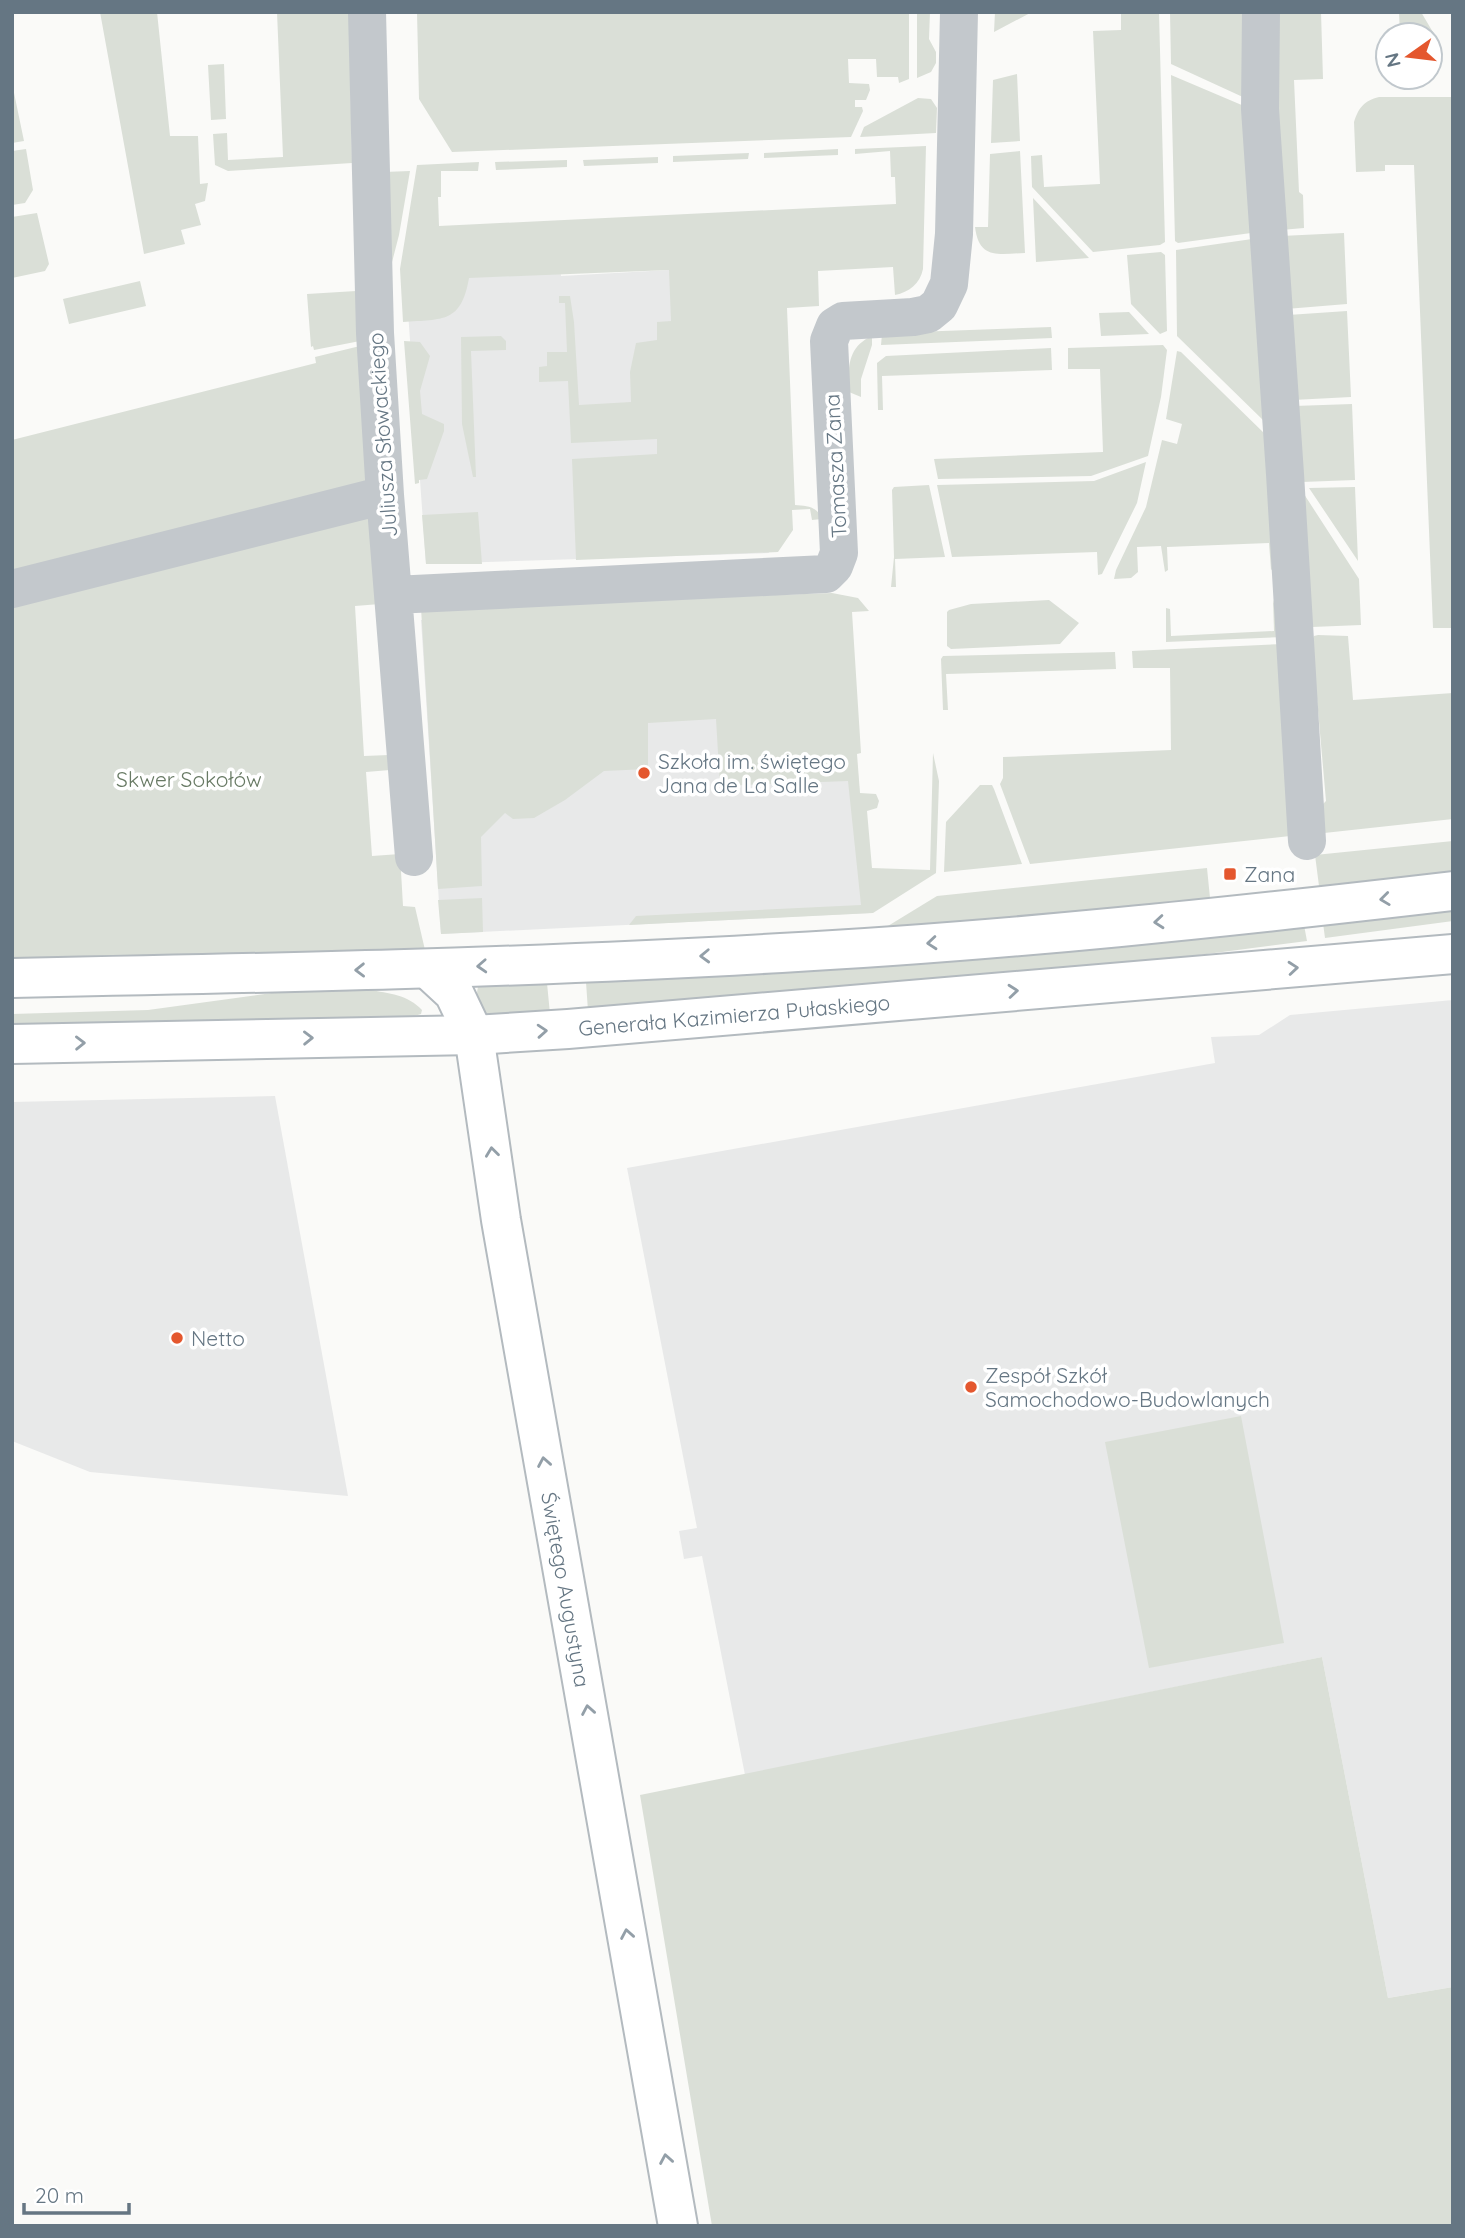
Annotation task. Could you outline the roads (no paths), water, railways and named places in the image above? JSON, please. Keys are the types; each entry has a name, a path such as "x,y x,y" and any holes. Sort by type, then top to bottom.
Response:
{"main road":[{"path":"12,978 428,968 780,953 917,944 1314,907 1453,891"},
{"name":"Generała Kazimierza Pułaskiego","path":"12,1044 474,1035 1453,954"},
{"name":"Świętego Augustyna","path":"428,968 454,993 474,1035 500,1220 678,2226"}],"street":[{"name":"Juliusza Słowackiego","path":"367,12 371,250 385,495 414,857"},
{"name":"Tomasza Zana","path":"394,595 827,574 834,566 839,553 828,341 835,326 844,321 928,314 939,305 949,284 954,234 959,12"},
{"path":"1261,12 1260,108 1307,841"},
{"path":"12,589 385,495"}],"place":[{"name":"Szkoła im. świętego Jana de La Salle","path":"644,773"},
{"name":"Zana","path":"1230,874"},
{"name":"Netto","path":"177,1338"},
{"name":"Zespół Szkół Samochodowo-Budowlanych","path":"971,1387"}],"park label":[{"name":"Skwer Sokołów","path":"189,779"}]}
